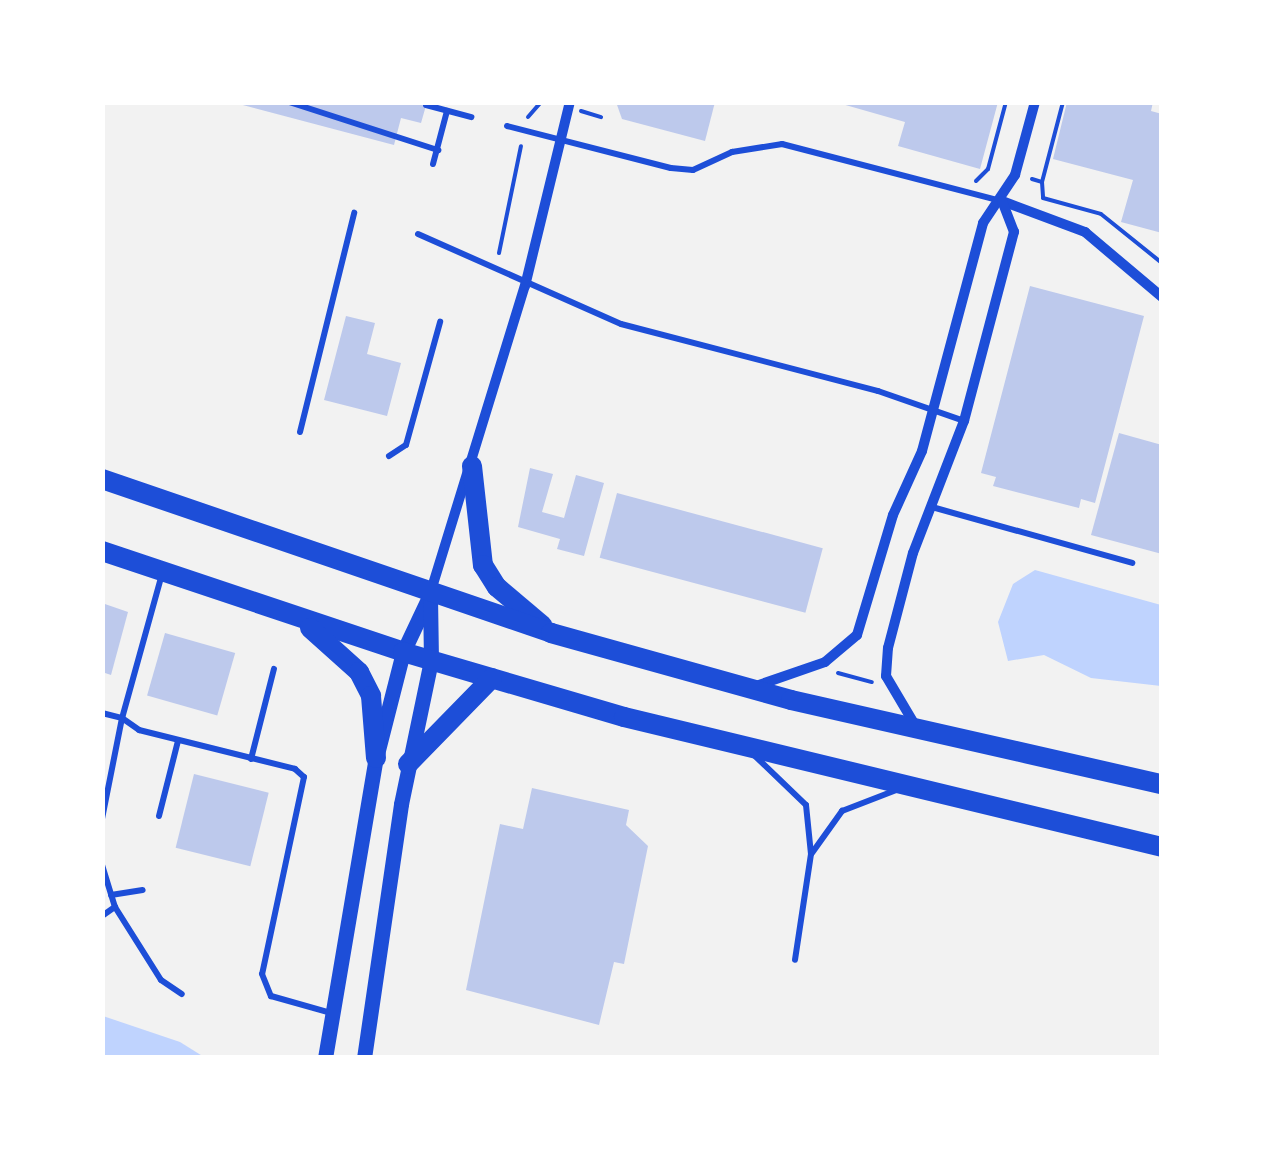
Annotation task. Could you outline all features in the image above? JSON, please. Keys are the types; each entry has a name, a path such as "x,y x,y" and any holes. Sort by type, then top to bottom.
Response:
{"highway":[{"path":"472,466 483,565 498,587 551,633"},
{"path":"102,479 430,595 551,633 919,731 1162,784"},
{"path":"102,551 492,678 745,747 1162,848"},
{"path":"296,617 360,672 370,696 376,758"},
{"path":"408,764 492,678"}],"street":[{"path":"325,1058 376,758 403,652 430,595 472,466 525,286 570,102"},
{"path":"749,688 825,662 857,634 933,409 983,223 1002,201 1015,176 1035,102"},
{"path":"1002,201 1076,226 1161,296"},
{"path":"919,731 894,699 886,661 897,605 964,421 1014,232 1002,201"},
{"path":"364,1058 408,764 431,660 430,595"}],"lane":[{"path":"288,102 438,150"},
{"path":"426,105 470,117"},
{"path":"434,164 447,111"},
{"path":"507,126 561,142 693,170 732,152 782,144 1002,201"},
{"path":"300,432 354,213"},
{"path":"418,234 525,286 621,324 933,409 964,421"},
{"path":"388,456 406,445 440,322"},
{"path":"930,507 1132,563"},
{"path":"102,819 105,781 162,573"},
{"path":"250,759 274,669"},
{"path":"102,713 122,718 140,730 295,769 304,778 273,934 260,962 265,988 282,1002 334,1014"},
{"path":"159,816 178,741"},
{"path":"745,747 806,805 811,854 796,960"},
{"path":"811,854 842,811 904,787"},
{"path":"102,865 114,907 160,980 182,994"},
{"path":"110,894 143,890"},
{"path":"102,916 114,907"}],"path":[{"path":"494,271 524,131 541,102"},
{"path":"976,181 988,169 1006,102"},
{"path":"1063,102 1042,182 1043,198 1102,214 1162,263"},
{"path":"988,169 1042,182"},
{"path":"836,673 872,682"}],"water":[{"path":"1035,570 1161,605 1161,686 1091,678 1044,655 1008,661 998,622 1013,584"},
{"path":"103,1016 180,1042 204,1057 103,1057"}],"building":[{"path":"427,102 421,123 401,118 394,145 239,104"},
{"path":"616,102 715,102 705,141 622,119"},
{"path":"835,102 998,102 980,169 898,146 905,122"},
{"path":"1067,102 1153,102 1151,111 1162,114 1162,233 1121,222 1133,180 1053,159"},
{"path":"1030,286 1144,316 1095,503 1081,499 1079,508 993,486 996,477 981,473"},
{"path":"346,316 375,323 367,354 401,363 387,416 324,400"},
{"path":"1119,433 1162,445 1162,554 1091,535"},
{"path":"530,468 553,474 542,512 564,518 576,475 604,483 584,556 557,549 560,539 518,527"},
{"path":"617,493 823,548 805,613 600,558"},
{"path":"102,603 128,612 111,675 102,672"},
{"path":"165,633 235,653 217,716 147,695"},
{"path":"194,774 269,793 250,866 176,848"},
{"path":"532,788 629,810 626,825 648,846 624,964 614,962 599,1025 466,990 500,824 523,829"}]}
